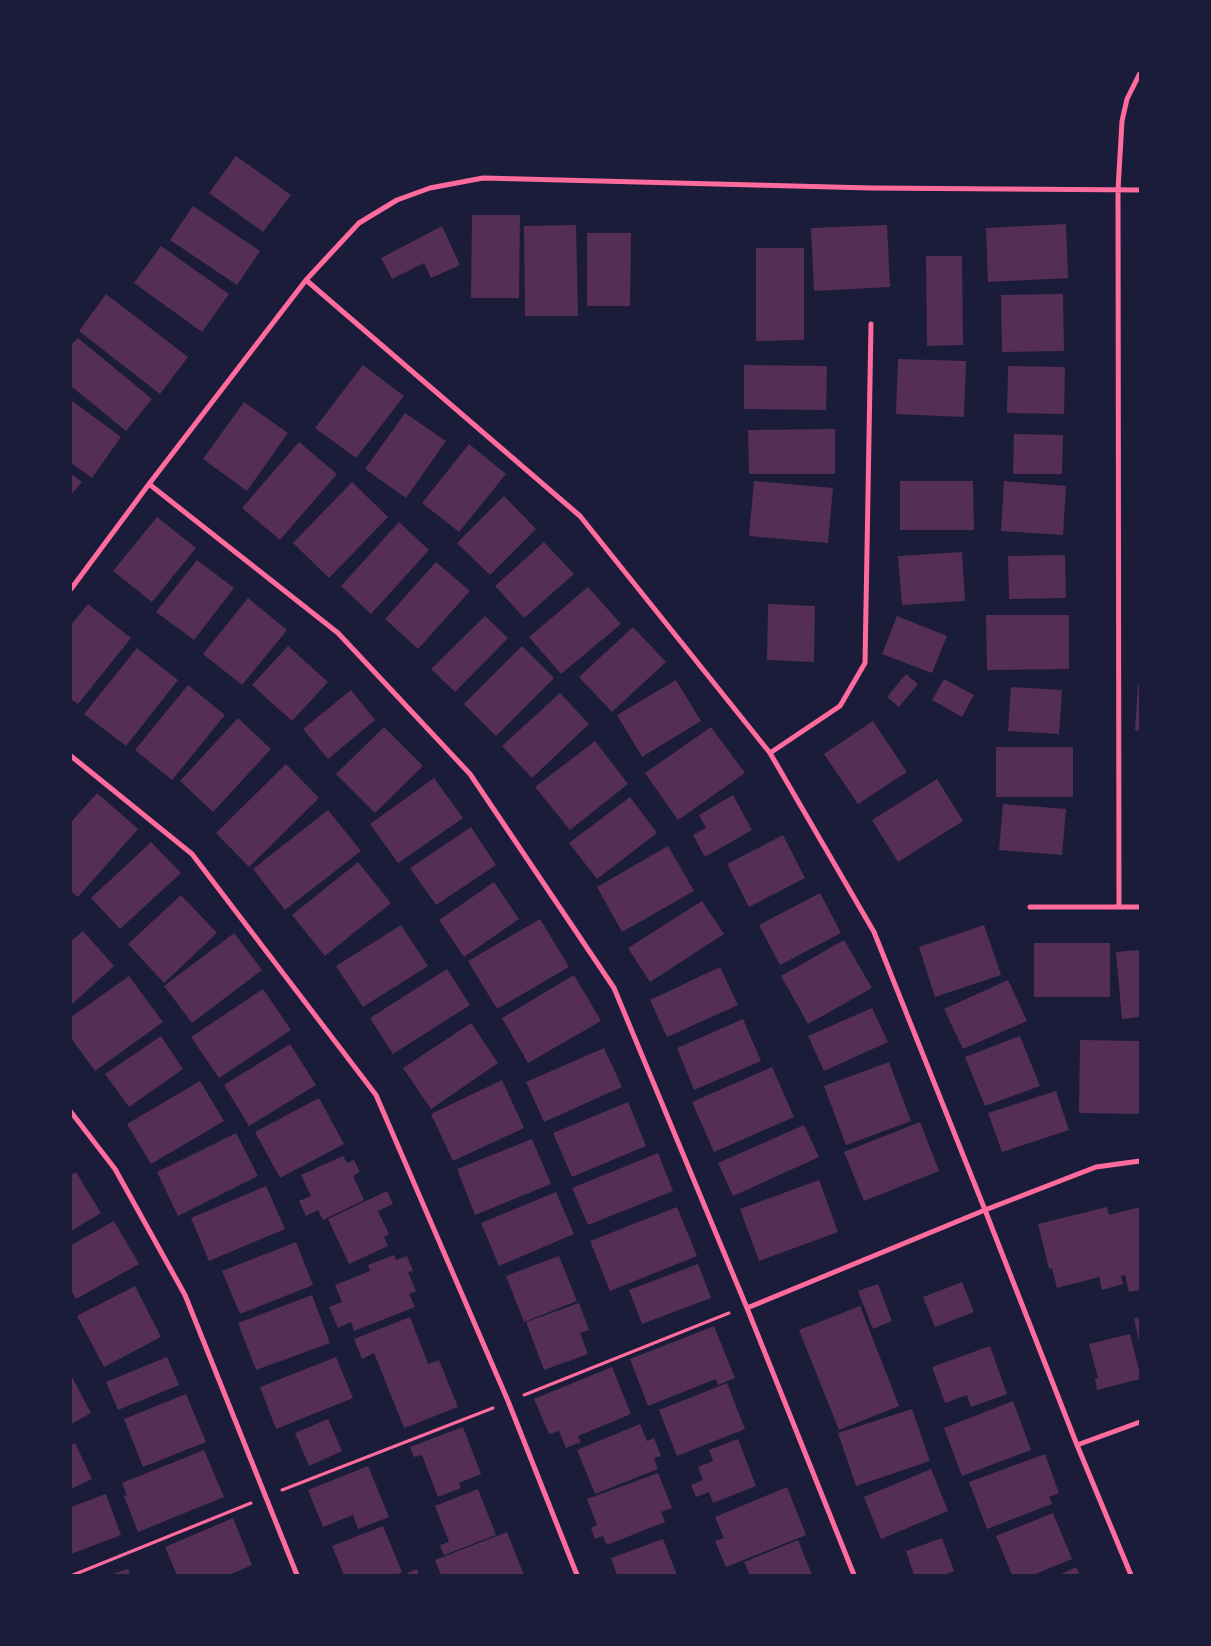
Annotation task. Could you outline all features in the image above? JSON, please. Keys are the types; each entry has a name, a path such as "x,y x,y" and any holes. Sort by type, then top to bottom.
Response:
{"street":[{"path":"1119,907 1118,190 1122,121 1128,99 1140,73"},
{"path":"71,589 306,280 359,223 390,205 430,188 483,178 861,187 1140,190"},
{"path":"306,280 580,516 770,752 874,932 1130,1575"},
{"path":"770,752 840,706 865,663 871,324"},
{"path":"149,484 338,633 470,774 614,988 747,1308 854,1575"},
{"path":"71,756 192,854 376,1095 508,1401 577,1575"},
{"path":"1030,907 1140,907"},
{"path":"71,1112 115,1169 185,1295 297,1575"},
{"path":"747,1308 1096,1167 1140,1161"},
{"path":"1077,1445 1140,1422"}],"path":[{"path":"73,1575 508,1401 747,1308"}],"building":[{"path":"236,156 291,195 263,232 209,193"},
{"path":"193,206 260,251 237,285 170,240"},
{"path":"472,215 520,215 519,298 471,298"},
{"path":"1066,224 1068,278 988,282 986,228"},
{"path":"576,225 578,316 525,316 524,226"},
{"path":"887,225 890,287 814,291 811,228"},
{"path":"442,226 460,265 431,278 424,263 392,279 381,258"},
{"path":"587,233 631,233 630,306 587,306"},
{"path":"161,246 229,294 202,332 134,283"},
{"path":"756,248 804,248 804,340 756,341"},
{"path":"926,256 962,256 963,345 927,346"},
{"path":"106,294 188,357 160,394 79,331"},
{"path":"1063,294 1064,351 1002,352 1001,295"},
{"path":"78,338 152,399 126,431 71,386 71,345"},
{"path":"898,359 966,361 964,417 896,414"},
{"path":"363,365 404,396 356,458 315,428"},
{"path":"744,365 827,366 826,410 744,409"},
{"path":"1008,366 1065,367 1064,414 1007,413"},
{"path":"71,400 121,437 92,478 71,463"},
{"path":"244,402 288,433 247,491 203,459"},
{"path":"405,413 446,441 406,498 365,469"},
{"path":"835,429 835,474 749,474 748,430"},
{"path":"1014,434 1063,435 1062,474 1013,474"},
{"path":"299,442 337,474 280,540 242,508"},
{"path":"469,444 506,474 459,532 422,503"},
{"path":"71,474 82,482 71,495"},
{"path":"754,481 833,488 828,543 749,536"},
{"path":"900,481 973,481 974,530 900,530"},
{"path":"1004,481 1066,486 1063,535 1001,531"},
{"path":"352,482 388,517 329,578 293,543"},
{"path":"504,496 536,529 490,575 457,543"},
{"path":"157,517 196,548 152,602 113,571"},
{"path":"399,522 429,550 371,614 341,586"},
{"path":"544,542 574,574 524,618 495,586"},
{"path":"962,552 965,601 902,605 898,556"},
{"path":"1065,555 1066,598 1009,599 1008,556"},
{"path":"197,560 234,588 194,640 156,612"},
{"path":"436,562 470,591 418,649 385,619"},
{"path":"588,587 621,624 561,674 529,637"},
{"path":"248,598 287,630 242,685 203,654"},
{"path":"88,604 131,638 78,704 71,699 71,625"},
{"path":"768,604 815,606 814,662 767,660"},
{"path":"986,615 1069,615 1069,669 987,670"},
{"path":"485,616 508,638 455,692 431,669"},
{"path":"897,616 947,636 932,673 882,654"},
{"path":"633,627 666,662 612,712 579,677"},
{"path":"288,646 328,682 292,721 252,685"},
{"path":"522,646 554,678 496,736 464,704"},
{"path":"137,648 178,680 126,746 84,714"},
{"path":"906,674 918,684 899,707 887,697"},
{"path":"944,679 974,695 962,717 932,700"},
{"path":"676,680 701,721 642,757 617,715"},
{"path":"188,685 225,715 172,780 135,750"},
{"path":"1138,685 1140,685 1140,731 1135,730"},
{"path":"1011,687 1062,690 1059,734 1008,731"},
{"path":"351,690 375,720 328,759 303,729"},
{"path":"560,693 589,724 532,778 502,746"},
{"path":"238,718 271,749 213,812 180,781"},
{"path":"873,721 907,772 858,804 824,754"},
{"path":"384,727 423,766 375,813 336,774"},
{"path":"711,727 745,773 678,820 645,773"},
{"path":"595,741 628,784 570,830 535,787"},
{"path":"996,747 1073,747 1073,797 996,797"},
{"path":"286,764 319,798 249,867 216,833"},
{"path":"434,778 463,818 398,863 370,824"},
{"path":"937,779 963,821 898,862 872,820"},
{"path":"97,793 138,829 78,897 71,891 71,822"},
{"path":"733,795 752,830 705,857 693,835 706,828 699,815"},
{"path":"630,797 657,833 597,879 569,843"},
{"path":"1003,804 1066,809 1062,855 999,850"},
{"path":"328,810 361,851 285,910 253,869"},
{"path":"471,827 496,865 436,905 410,868"},
{"path":"783,835 805,878 749,907 727,864"},
{"path":"151,842 181,873 120,929 91,898"},
{"path":"668,846 694,891 622,932 597,887"},
{"path":"358,862 391,903 325,956 292,915"},
{"path":"494,882 519,919 464,957 439,920"},
{"path":"820,893 841,933 780,965 759,925"},
{"path":"181,895 217,933 164,983 128,944"},
{"path":"702,901 724,934 650,982 628,948"},
{"path":"540,919 569,967 497,1009 468,961"},
{"path":"401,925 428,966 363,1007 336,966"},
{"path":"984,925 1001,975 935,997 919,947"},
{"path":"83,931 114,966 71,1005 71,941"},
{"path":"234,933 262,970 192,1023 164,986"},
{"path":"844,940 872,988 808,1024 781,976"},
{"path":"1034,943 1110,943 1110,997 1034,997"},
{"path":"1140,950 1140,1017 1122,1019 1116,952"},
{"path":"720,967 738,1005 667,1037 650,1000"},
{"path":"447,969 470,1005 393,1054 370,1018"},
{"path":"574,975 601,1021 528,1063 502,1018"},
{"path":"129,976 163,1022 95,1071 71,1038 71,1017"},
{"path":"1008,980 1027,1021 963,1049 944,1009"},
{"path":"263,989 291,1030 219,1078 191,1037"},
{"path":"872,1008 888,1042 824,1071 808,1036"},
{"path":"743,1019 761,1061 694,1090 677,1048"},
{"path":"471,1023 498,1063 431,1109 403,1068"},
{"path":"161,1036 183,1069 129,1107 105,1074"},
{"path":"1020,1036 1040,1086 985,1106 965,1057"},
{"path":"1080,1040 1140,1041 1140,1114 1079,1113"},
{"path":"290,1044 316,1085 249,1126 224,1085"},
{"path":"604,1048 622,1087 544,1122 526,1082"},
{"path":"889,1062 911,1121 846,1145 824,1086"},
{"path":"772,1067 794,1117 714,1152 692,1102"},
{"path":"502,1080 524,1128 453,1161 431,1114"},
{"path":"200,1081 224,1121 151,1164 127,1124"},
{"path":"1056,1091 1069,1130 1002,1152 988,1113"},
{"path":"319,1098 344,1144 280,1178 255,1132"},
{"path":"628,1102 646,1146 572,1177 553,1133"},
{"path":"920,1122 939,1171 864,1201 844,1152"},
{"path":"804,1125 819,1157 733,1196 718,1163"},
{"path":"236,1133 258,1176 178,1216 157,1172"},
{"path":"532,1139 551,1184 475,1215 457,1169"},
{"path":"658,1153 673,1191 588,1225 572,1188"},
{"path":"343,1156 347,1163 354,1160 360,1172 353,1176 364,1200 323,1220 318,1210 306,1216 299,1201 311,1196 301,1175"},
{"path":"76,1172 101,1213 71,1231 71,1175"},
{"path":"819,1180 838,1232 759,1261 740,1209"},
{"path":"266,1186 285,1229 209,1261 191,1218"},
{"path":"387,1191 393,1204 378,1211 389,1234 384,1237 388,1246 349,1264 328,1219"},
{"path":"556,1192 574,1234 499,1266 481,1223"},
{"path":"677,1207 697,1256 610,1291 590,1241"},
{"path":"1107,1207 1109,1215 1140,1207 1140,1290 1129,1292 1125,1275 1121,1276 1123,1284 1102,1290 1099,1277 1057,1288 1052,1268 1049,1269 1038,1224"},
{"path":"114,1221 139,1264 76,1299 71,1290 71,1245"},
{"path":"296,1242 313,1285 240,1314 222,1271"},
{"path":"394,1255 396,1260 407,1256 413,1271 408,1272 416,1291 409,1294 415,1307 354,1331 351,1322 338,1328 329,1307 342,1302 335,1285 370,1271 368,1265"},
{"path":"559,1256 577,1301 524,1322 506,1276"},
{"path":"698,1264 711,1298 642,1324 629,1290"},
{"path":"962,1282 974,1312 935,1327 923,1297"},
{"path":"878,1284 892,1321 873,1329 858,1291"},
{"path":"135,1286 161,1337 104,1367 77,1316"},
{"path":"312,1295 330,1343 256,1370 238,1323"},
{"path":"579,1303 589,1330 580,1333 588,1354 544,1370 526,1322"},
{"path":"860,1306 899,1406 839,1430 799,1330"},
{"path":"410,1317 428,1364 439,1360 458,1407 404,1428 374,1353 362,1359 354,1339"},
{"path":"1140,1317 1140,1341 1139,1341 1134,1319"},
{"path":"714,1326 735,1378 718,1385 716,1379 648,1406 630,1359"},
{"path":"1130,1334 1140,1379 1097,1390 1095,1379 1098,1378 1089,1344"},
{"path":"990,1346 1007,1394 971,1407 967,1395 945,1403 932,1367"},
{"path":"167,1357 179,1385 118,1410 106,1382"},
{"path":"336,1357 353,1398 276,1429 260,1387"},
{"path":"612,1367 631,1414 578,1436 581,1442 566,1448 559,1431 549,1434 534,1399"},
{"path":"71,1375 91,1413 71,1424"},
{"path":"727,1383 745,1429 677,1456 659,1410"},
{"path":"186,1394 206,1442 143,1467 124,1419"},
{"path":"1013,1401 1031,1450 962,1476 944,1428"},
{"path":"912,1409 930,1461 856,1486 838,1433"},
{"path":"328,1419 342,1451 309,1466 295,1433"},
{"path":"640,1424 647,1441 654,1438 661,1456 654,1458 658,1469 595,1494 577,1450"},
{"path":"463,1427 481,1474 459,1483 461,1488 438,1497 422,1455 414,1457 410,1447"},
{"path":"738,1439 756,1486 713,1503 709,1492 696,1497 691,1485 703,1480 698,1467 713,1461 709,1450"},
{"path":"75,1443 92,1479 71,1489 71,1445"},
{"path":"204,1450 224,1497 138,1532 124,1496 127,1495 122,1483"},
{"path":"1045,1454 1059,1493 1049,1497 1052,1504 987,1529 969,1482"},
{"path":"368,1466 389,1517 358,1529 353,1515 323,1527 308,1490"},
{"path":"931,1469 948,1511 881,1539 864,1497"},
{"path":"658,1473 672,1508 661,1512 665,1522 607,1545 603,1536 595,1539 591,1528 597,1525 587,1499"},
{"path":"787,1487 806,1535 726,1567 715,1541 724,1538 715,1517"},
{"path":"478,1489 496,1535 444,1555 440,1545 449,1542 435,1506"},
{"path":"106,1494 121,1535 71,1554 71,1507"},
{"path":"1053,1513 1072,1559 1033,1575 1012,1575 996,1536"},
{"path":"233,1518 252,1565 229,1575 177,1575 165,1547"},
{"path":"383,1526 402,1572 396,1575 344,1575 332,1546"},
{"path":"507,1532 524,1575 441,1575 435,1560"},
{"path":"942,1538 954,1571 944,1575 914,1575 906,1551"},
{"path":"663,1539 677,1575 617,1575 611,1558"},
{"path":"798,1540 812,1575 750,1575 744,1562"},
{"path":"1076,1567 1080,1575 1059,1575"},
{"path":"128,1569 130,1575 112,1575 112,1574"},
{"path":"417,1569 419,1575 403,1575"}]}
